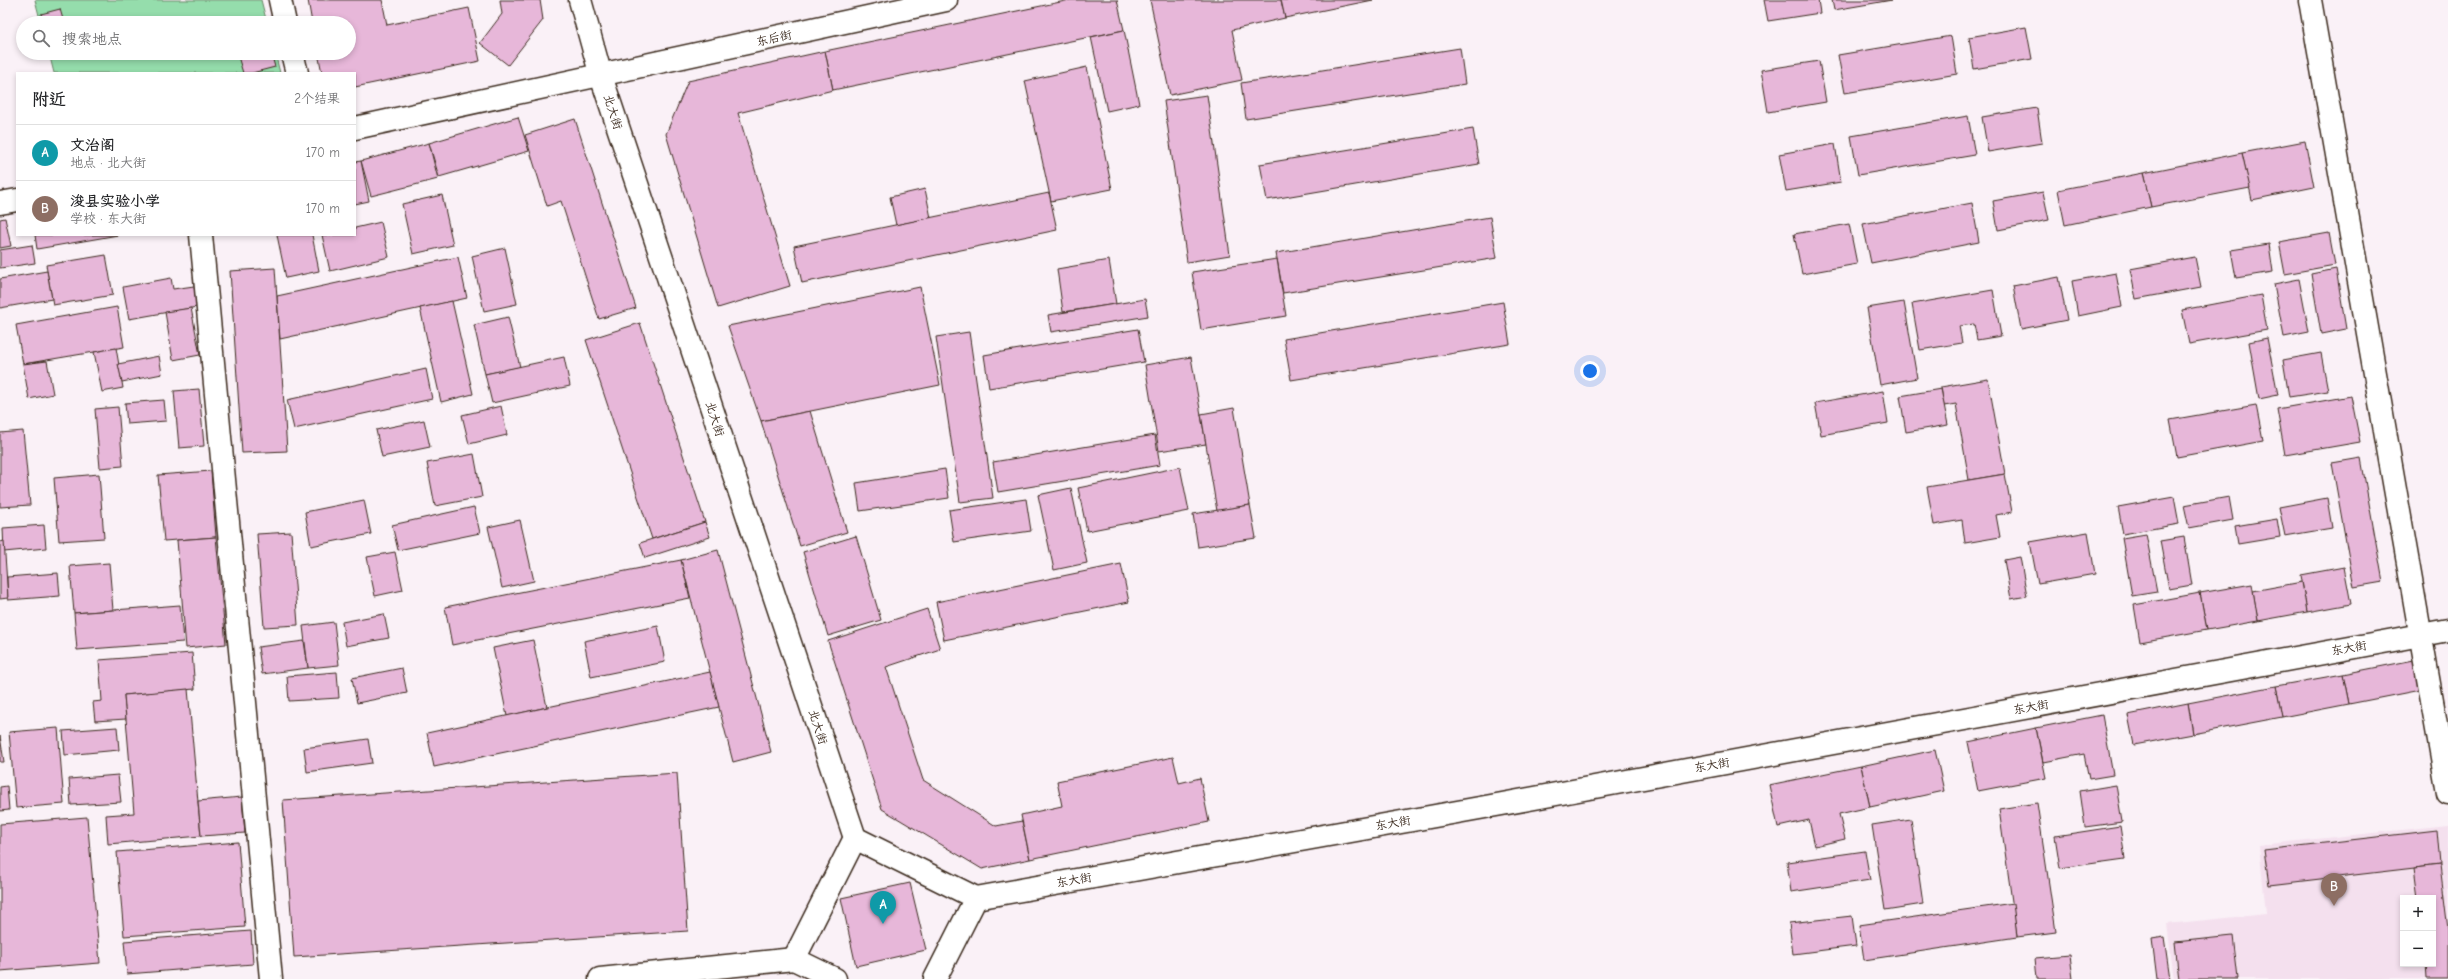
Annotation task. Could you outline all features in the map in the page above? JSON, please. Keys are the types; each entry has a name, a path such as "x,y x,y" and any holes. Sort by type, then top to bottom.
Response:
{"street":[{"path":"280,0 283,16"},
{"name":"北大街","path":"580,0 601,76 855,838"},
{"name":"东后街","path":"356,128 601,76 946,0"},
{"path":"2310,0 2448,793"},
{"path":"294,60 297,72"},
{"path":"0,204 16,200"},
{"path":"201,236 272,979"},
{"name":"东大街","path":"976,898 1510,803 2448,630"},
{"path":"794,959 855,838 976,898 935,979"},
{"path":"600,979 794,959 834,979"}],"shaded area":[{"path":"2448,825 2448,979 2174,979 2167,924 2266,914 2259,845"}],"green space":[{"path":"35,0 261,0 265,16 39,16"},
{"path":"51,60 277,60 280,72 54,72"}],"building":[{"path":"308,0 382,0 387,25 469,8 480,61 356,87 356,72 322,72 319,60 356,60 356,16 311,16"},
{"path":"500,0 540,0 543,20 508,65 480,43 502,14"},
{"path":"1070,0 1117,0 1124,30 833,90 825,51"},
{"path":"1150,0 1281,0 1285,18 1232,30 1242,80 1170,95"},
{"path":"1281,0 1373,0 1285,18"},
{"path":"1764,0 1818,0 1820,13 1768,21"},
{"path":"1832,0 1892,0 1834,10"},
{"path":"60,9 62,16 41,16 41,14"},
{"path":"2026,27 2032,59 1974,69 1969,37"},
{"path":"1124,30 1139,104 1107,111 1091,37"},
{"path":"1951,36 1957,74 1845,93 1838,55"},
{"path":"1460,48 1465,84 1246,119 1241,83"},
{"path":"825,51 833,90 738,113 790,286 718,308 666,134 688,81"},
{"path":"239,60 273,60 275,67 256,72 243,72"},
{"path":"1819,61 1826,102 1768,112 1761,70"},
{"path":"1087,67 1112,189 1051,201 1025,81"},
{"path":"1207,95 1230,255 1187,262 1164,101"},
{"path":"2037,108 2042,143 1988,152 1982,117"},
{"path":"1968,116 1975,155 1858,175 1851,136"},
{"path":"518,117 529,151 439,177 429,143"},
{"path":"575,119 636,308 599,319 561,201 547,206 525,135"},
{"path":"1473,129 1479,164 1267,200 1260,164"},
{"path":"2305,141 2314,187 2252,200 2242,153"},
{"path":"429,143 438,179 371,196 361,161"},
{"path":"1835,144 1841,182 1786,191 1779,154"},
{"path":"2242,153 2250,188 2151,207 2143,173"},
{"path":"361,161 369,201 356,204 356,162"},
{"path":"2143,173 2151,207 2065,225 2058,190"},
{"path":"925,189 931,218 896,225 890,197"},
{"path":"2043,192 2049,220 1998,230 1993,201"},
{"path":"1049,193 1057,230 802,283 794,246"},
{"path":"442,195 453,245 413,254 402,204"},
{"path":"1972,203 1979,242 1871,263 1863,224"},
{"path":"1490,217 1497,258 1283,293 1276,253"},
{"path":"5,218 11,246 0,248 0,219"},
{"path":"381,222 389,257 330,271 322,236 356,236 356,228"},
{"path":"1849,224 1857,264 1802,274 1794,234"},
{"path":"2329,233 2335,265 2285,274 2279,242"},
{"path":"35,236 112,236 37,249"},
{"path":"277,236 312,236 319,271 286,278"},
{"path":"2269,244 2273,272 2236,278 2231,250"},
{"path":"32,245 35,263 0,268 0,250"},
{"path":"505,248 517,304 484,311 472,256"},
{"path":"106,255 113,295 53,305 46,265"},
{"path":"458,257 467,298 280,339 277,296"},
{"path":"2195,257 2201,287 2136,299 2130,269"},
{"path":"1277,259 1286,316 1201,330 1192,272"},
{"path":"1109,260 1116,304 1063,312 1057,269"},
{"path":"275,268 287,451 242,453 230,271"},
{"path":"2336,269 2346,329 2321,334 2311,274"},
{"path":"47,271 52,299 0,308 0,279"},
{"path":"2116,273 2122,307 2078,316 2072,281"},
{"path":"2059,277 2067,320 2021,329 2013,286"},
{"path":"171,278 173,289 194,286 197,307 129,319 123,287"},
{"path":"2299,279 2309,332 2284,337 2274,284"},
{"path":"920,287 940,385 761,421 728,326"},
{"path":"1993,290 2001,336 1977,340 1974,324 1959,326 1962,343 1920,350 1912,304"},
{"path":"2261,295 2267,330 2189,344 2182,310"},
{"path":"1145,299 1148,316 1051,332 1048,315"},
{"path":"452,301 473,394 441,402 420,308"},
{"path":"1503,302 1510,344 1291,380 1284,339"},
{"path":"1904,302 1917,378 1880,385 1867,308"},
{"path":"117,307 124,347 23,364 16,325"},
{"path":"191,308 200,355 173,360 165,312"},
{"path":"508,317 520,367 485,374 474,325"},
{"path":"640,323 705,522 652,539 586,340"},
{"path":"1138,329 1144,362 989,388 984,355"},
{"path":"969,332 993,498 960,502 936,337"},
{"path":"2267,338 2278,395 2259,399 2249,342"},
{"path":"116,348 123,388 102,392 94,352"},
{"path":"2321,353 2328,391 2289,397 2283,360"},
{"path":"159,356 162,374 122,382 118,364"},
{"path":"564,357 570,386 492,403 485,374"},
{"path":"1191,357 1206,444 1159,451 1145,365"},
{"path":"47,361 53,394 29,399 23,364"},
{"path":"426,369 432,399 294,429 287,400"},
{"path":"1988,379 2005,474 1969,480 1956,404 1944,406 1941,387"},
{"path":"199,389 204,446 179,448 174,391"},
{"path":"1941,389 1948,425 1906,432 1900,396"},
{"path":"1883,391 1888,423 1821,435 1815,403"},
{"path":"2351,396 2360,442 2285,455 2277,409"},
{"path":"164,400 166,421 127,424 125,403"},
{"path":"2256,405 2263,441 2177,457 2170,420"},
{"path":"501,406 507,435 469,444 462,415"},
{"path":"118,407 123,466 100,468 95,409"},
{"path":"1234,408 1250,505 1217,511 1201,414"},
{"path":"810,411 847,532 800,546 761,421"},
{"path":"424,420 430,447 382,457 376,430"},
{"path":"23,431 30,505 0,507 0,433"},
{"path":"1155,435 1160,465 998,492 993,462"},
{"path":"474,454 482,497 435,506 427,463"},
{"path":"2361,458 2383,582 2354,587 2332,463"},
{"path":"1180,467 1189,511 1087,531 1078,488"},
{"path":"945,469 949,498 860,511 856,483"},
{"path":"211,471 216,537 164,541 158,475"},
{"path":"99,474 104,538 59,541 54,478"},
{"path":"2005,474 2012,512 1996,515 2000,537 1965,543 1962,520 1934,525 1927,487"},
{"path":"1071,488 1087,563 1054,570 1038,495"},
{"path":"2174,497 2179,524 2123,534 2118,507"},
{"path":"2229,497 2233,520 2189,528 2184,505"},
{"path":"2327,498 2332,528 2285,536 2279,507"},
{"path":"1026,499 1031,531 954,542 949,510"},
{"path":"364,500 371,534 311,546 305,512"},
{"path":"1250,505 1256,538 1198,547 1193,514"},
{"path":"474,507 480,533 398,550 392,525"},
{"path":"2277,519 2280,537 2238,544 2235,526"},
{"path":"520,520 534,581 502,588 488,527"},
{"path":"705,522 710,537 645,558 640,543"},
{"path":"44,525 46,548 4,552 3,528"},
{"path":"291,532 298,625 264,627 257,534"},
{"path":"2088,532 2095,574 2038,584 2030,542"},
{"path":"2146,534 2157,592 2132,596 2122,538"},
{"path":"856,536 881,620 828,636 803,552"},
{"path":"216,537 226,644 186,648 177,540"},
{"path":"2184,537 2192,585 2169,589 2160,541"},
{"path":"4,541 8,598 0,599 0,542"},
{"path":"718,550 771,752 733,762 681,560"},
{"path":"395,552 403,590 375,596 367,557"},
{"path":"2020,557 2027,596 2011,599 2004,560"},
{"path":"681,560 690,598 452,645 445,607"},
{"path":"109,563 113,610 74,613 70,566"},
{"path":"1121,564 1129,602 944,640 936,602"},
{"path":"2344,567 2351,604 2307,612 2301,575"},
{"path":"58,573 60,596 8,600 7,577"},
{"path":"2302,582 2307,612 2258,621 2253,591"},
{"path":"2252,584 2258,621 2207,630 2200,593"},
{"path":"2200,593 2207,630 2140,642 2134,605"},
{"path":"180,605 183,642 77,650 74,613"},
{"path":"927,609 940,649 886,667 923,780 996,826 1022,821 1030,859 982,869 882,809 828,641"},
{"path":"384,614 389,638 346,646 342,622"},
{"path":"334,622 339,665 308,668 303,626"},
{"path":"658,626 665,662 591,677 584,641"},
{"path":"533,640 547,707 507,716 493,648"},
{"path":"304,641 308,668 262,674 258,647"},
{"path":"192,653 195,689 124,695 126,719 95,721 93,702 102,701 99,660"},
{"path":"2414,660 2420,690 2349,704 2343,674"},
{"path":"402,668 407,693 357,703 352,678"},
{"path":"337,672 339,698 289,701 287,676"},
{"path":"710,672 719,707 434,767 427,733"},
{"path":"2343,674 2349,704 2282,717 2276,686"},
{"path":"2276,686 2282,717 2193,734 2188,703"},
{"path":"188,689 201,836 108,844 106,815 134,813 124,695"},
{"path":"2188,703 2193,734 2134,745 2128,715"},
{"path":"2102,715 2113,775 2089,779 2084,754 2043,762 2036,728"},
{"path":"117,727 119,750 65,755 63,731"},
{"path":"58,728 64,804 16,808 9,732"},
{"path":"2036,728 2046,778 1978,791 1968,742"},
{"path":"0,736 4,762 0,762"},
{"path":"368,739 372,763 307,772 304,748"},
{"path":"1935,750 1944,791 1870,807 1861,766"},
{"path":"1173,757 1179,783 1200,778 1209,822 1030,859 1021,815 1062,806 1057,781"},
{"path":"1861,766 1870,807 1839,814 1845,839 1815,846 1809,820 1778,827 1769,785"},
{"path":"677,773 688,931 294,957 283,800"},
{"path":"118,775 121,802 71,805 69,779"},
{"path":"2116,785 2122,822 2085,827 2080,791"},
{"path":"7,786 9,810 0,811 0,787"},
{"path":"242,797 245,833 201,836 198,801"},
{"path":"2037,803 2056,932 2017,937 1999,809"},
{"path":"87,817 100,963 0,971 0,824"},
{"path":"1911,819 1923,904 1885,910 1872,825"},
{"path":"2120,826 2125,859 2060,868 2055,836"},
{"path":"2437,830 2440,865 2269,885 2264,850"},
{"path":"238,842 245,927 124,936 117,852"},
{"path":"1865,851 1870,880 1791,892 1787,862"},
{"path":"2440,865 2448,930 2448,979 2427,979 2426,967 2436,967 2436,895 2418,895 2414,868"},
{"path":"910,883 926,950 856,966 841,898"},
{"path":"2013,903 2017,937 1864,960 1859,925"},
{"path":"1852,916 1856,946 1793,954 1789,923"},
{"path":"251,931 253,964 127,974 124,941"},
{"path":"2233,936 2238,979 2179,979 2175,942"},
{"path":"2164,937 2170,979 2157,979 2152,939"},
{"path":"2070,955 2073,979 2037,979 2035,958"}],"place":[{"name":"浚县实验小学","path":"2334,906"},
{"name":"文治阁","path":"883,924"}]}
